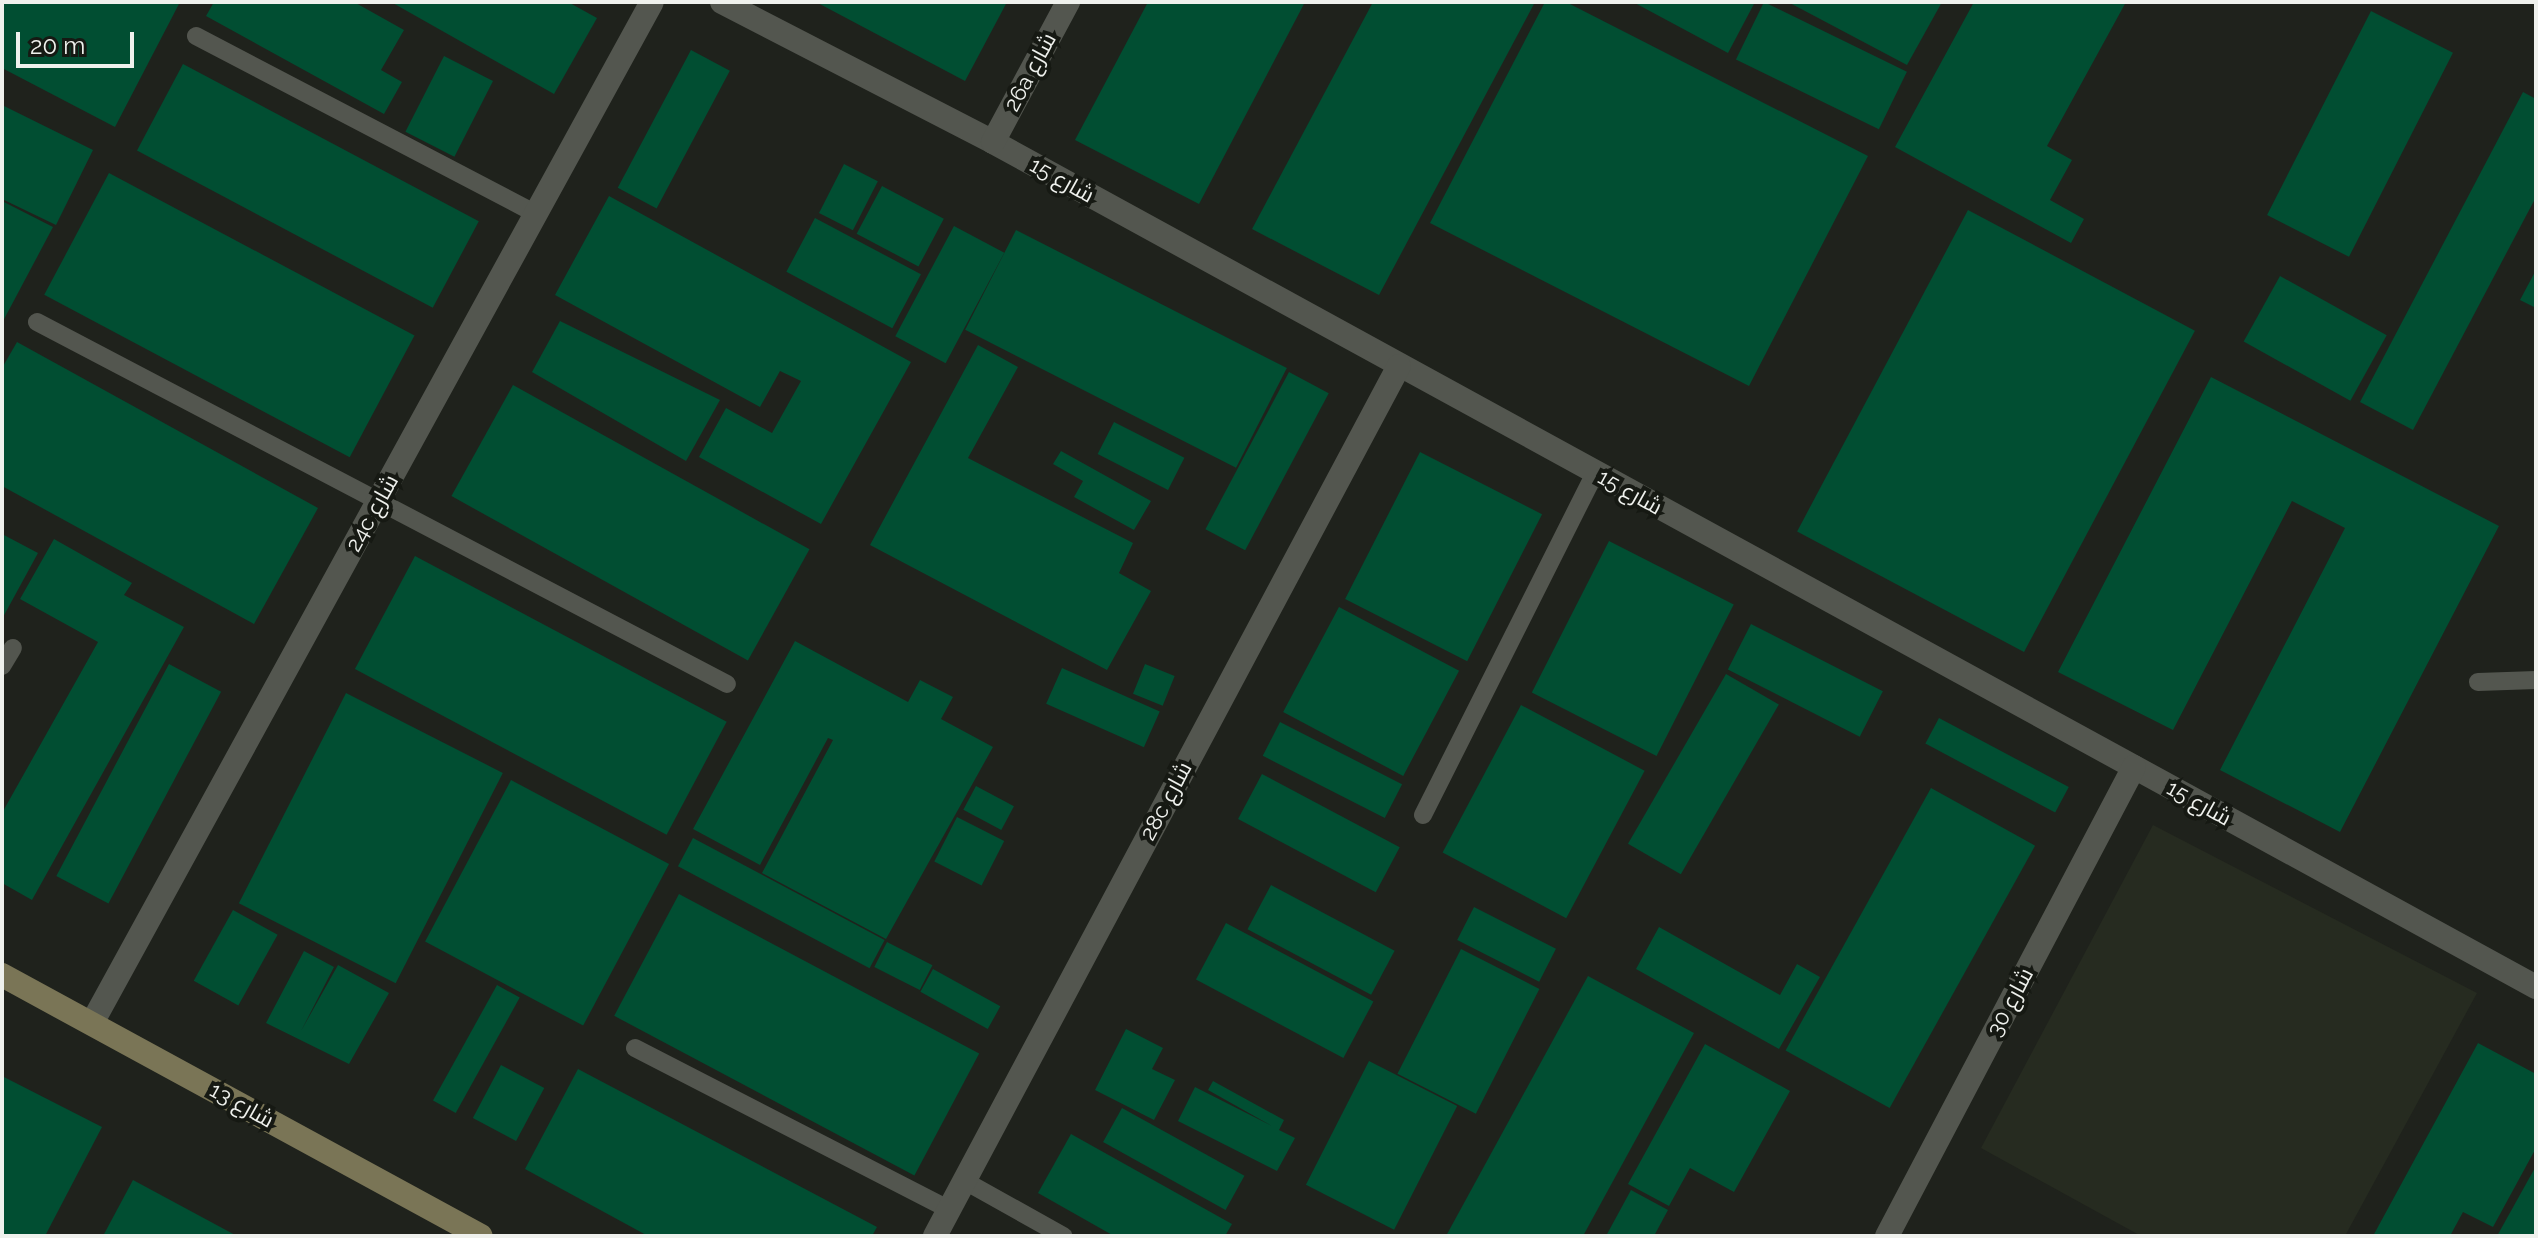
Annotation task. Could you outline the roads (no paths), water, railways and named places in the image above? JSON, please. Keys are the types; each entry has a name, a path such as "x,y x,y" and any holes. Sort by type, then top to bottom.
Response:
{"street":[{"name":"24c شارع","path":"92,1023 652,2"},
{"name":"شارع 15","path":"722,2 993,142 2536,987"},
{"name":"26a شارع","path":"993,142 1068,2"},
{"name":"28c شارع","path":"935,1236 1399,366"},
{"name":"شارع 30","path":"1887,1236 2134,767"},
{"name":"شارع 13","path":"2,975 481,1236"}],"lane":[{"path":"196,36 536,214"},
{"path":"37,322 727,684"},
{"path":"1423,815 1595,473"},
{"path":"2,666 13,648"},
{"path":"2478,682 2536,680"},
{"path":"635,1048 948,1209"},
{"path":"963,1180 1063,1236"}]}
